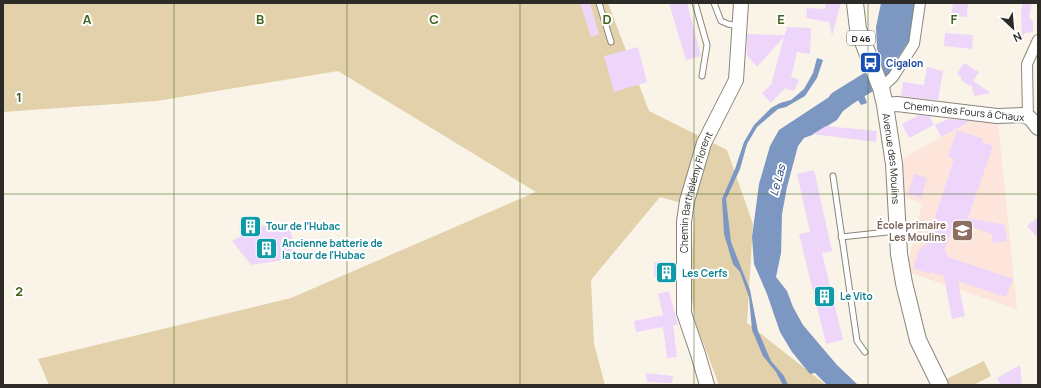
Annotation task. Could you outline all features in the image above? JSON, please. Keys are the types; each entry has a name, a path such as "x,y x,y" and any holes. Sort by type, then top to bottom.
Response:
{"main road":[{"name":"Avenue des Moulins","path":"855,3 858,30 878,80 885,105 894,164 902,274 916,333 923,352 940,385"}],"street":[{"name":"Chemin Barthélémy Florent","path":"707,385 684,309 684,217 687,201 704,143 736,80 741,3"},
{"path":"878,80 893,78 914,44 920,3"},
{"path":"1028,117 1027,64 1038,40"},
{"name":"Chemin des Fours à Chaux","path":"885,105 897,104 997,116 1019,115 1028,117 1038,128"}],"lane":[{"path":"599,3 611,42"},
{"path":"695,3 707,46 702,76"},
{"path":"714,3 721,21 740,26"},
{"path":"833,176 857,341 865,352"},
{"path":"841,237 898,231"}],"shaded area":[{"path":"3,3 608,3 649,111 727,150 753,224 747,323 826,385 719,385 696,324 690,287 695,207 660,197 591,280 594,344 605,385 49,385 38,359 291,298 536,192 338,71 157,101 3,112"},
{"name":"École primaire Les Moulins","path":"972,120 998,122 1017,309 910,273 909,259 922,204 903,196 903,158"},
{"path":"984,361 991,376 973,385 949,385 946,379"}],"water":[{"path":"881,3 915,3 911,38 887,74 877,49 876,27"},
{"path":"817,58 823,60 817,78 805,96 786,107 778,109 757,127 747,144 740,169 726,199 731,242 750,290 758,331 771,361 784,376 788,385 783,385 776,372 763,356 752,330 749,297 740,272 733,264 724,234 722,199 735,169 744,142 754,125 771,108 780,103 791,100 804,89 813,73"},
{"path":"858,78 867,103 861,105 858,100 843,111 837,120 804,138 798,146 787,187 782,214 781,253 776,277 787,291 793,307 803,325 837,365 858,385 827,385 815,373 810,374 792,352 780,332 767,294 754,264 752,237 759,184 770,146 779,130"}],"building":[{"path":"580,3 590,3 599,34 591,37"},
{"path":"669,3 687,3 701,56 686,60"},
{"path":"826,3 841,3 832,36 829,22 806,18 807,8 825,9"},
{"path":"953,3 968,3 967,17 951,16"},
{"path":"1023,3 1032,3 1029,17 1033,22 1033,32 1022,35 1021,11"},
{"path":"787,27 811,28 810,54 797,52 791,77 799,80 794,91 785,88 771,103 762,93 771,85 784,37 757,67 747,55 747,34 785,35"},
{"path":"945,33 973,35 972,49 944,46"},
{"path":"638,47 647,82 614,92 604,56"},
{"path":"964,63 979,72 973,81 991,93 974,96 971,84 970,86 961,80 962,78 957,74"},
{"path":"927,67 943,71 938,100 901,96 903,82 924,85"},
{"path":"919,115 929,116 934,125 909,138 902,124"},
{"path":"948,119 970,121 941,137 935,125"},
{"path":"826,126 877,131 876,142 813,134"},
{"path":"957,130 983,139 982,142 993,146 968,218 1005,225 1007,241 993,243 992,234 961,223 952,228 945,250 948,257 1013,279 1006,297 958,281 965,316 952,319 944,276 931,272 930,274 913,268 922,246 925,247 954,159 948,157"},
{"name":"Le Vito","path":"814,170 832,251 822,253 843,340 826,344 799,234 810,232 797,174"},
{"path":"914,174 927,178 921,198 908,194"},
{"name":"Ancienne batterie de la tour de l'Hubac","path":"251,215 257,218 263,226 288,221 297,258 251,265 232,241 241,236 239,227 241,220"},
{"path":"1038,217 1038,238 1027,226"},
{"name":"Les Cerfs","path":"654,262 667,262 667,267 676,268 676,278 654,277"},
{"path":"669,291 678,325 673,325 677,357 667,358 663,327 636,332 634,321 663,315 658,294"},
{"path":"1020,365 1022,385 1001,385 997,378"},
{"path":"646,373 673,376 672,383 647,382"}],"waterway":[{"name":"Le Las","path":"838,101 880,75 903,18 904,3"}],"place":[{"name":"Cigalon","path":"871,63"},
{"name":"Tour de l’Hubac","path":"251,226"},
{"name":"École primaire Les Moulins","path":"962,231"},
{"name":"Ancienne batterie de la tour de l'Hubac","path":"267,249"},
{"name":"Les Cerfs","path":"666,273"},
{"name":"Le Vito","path":"824,296"}]}
